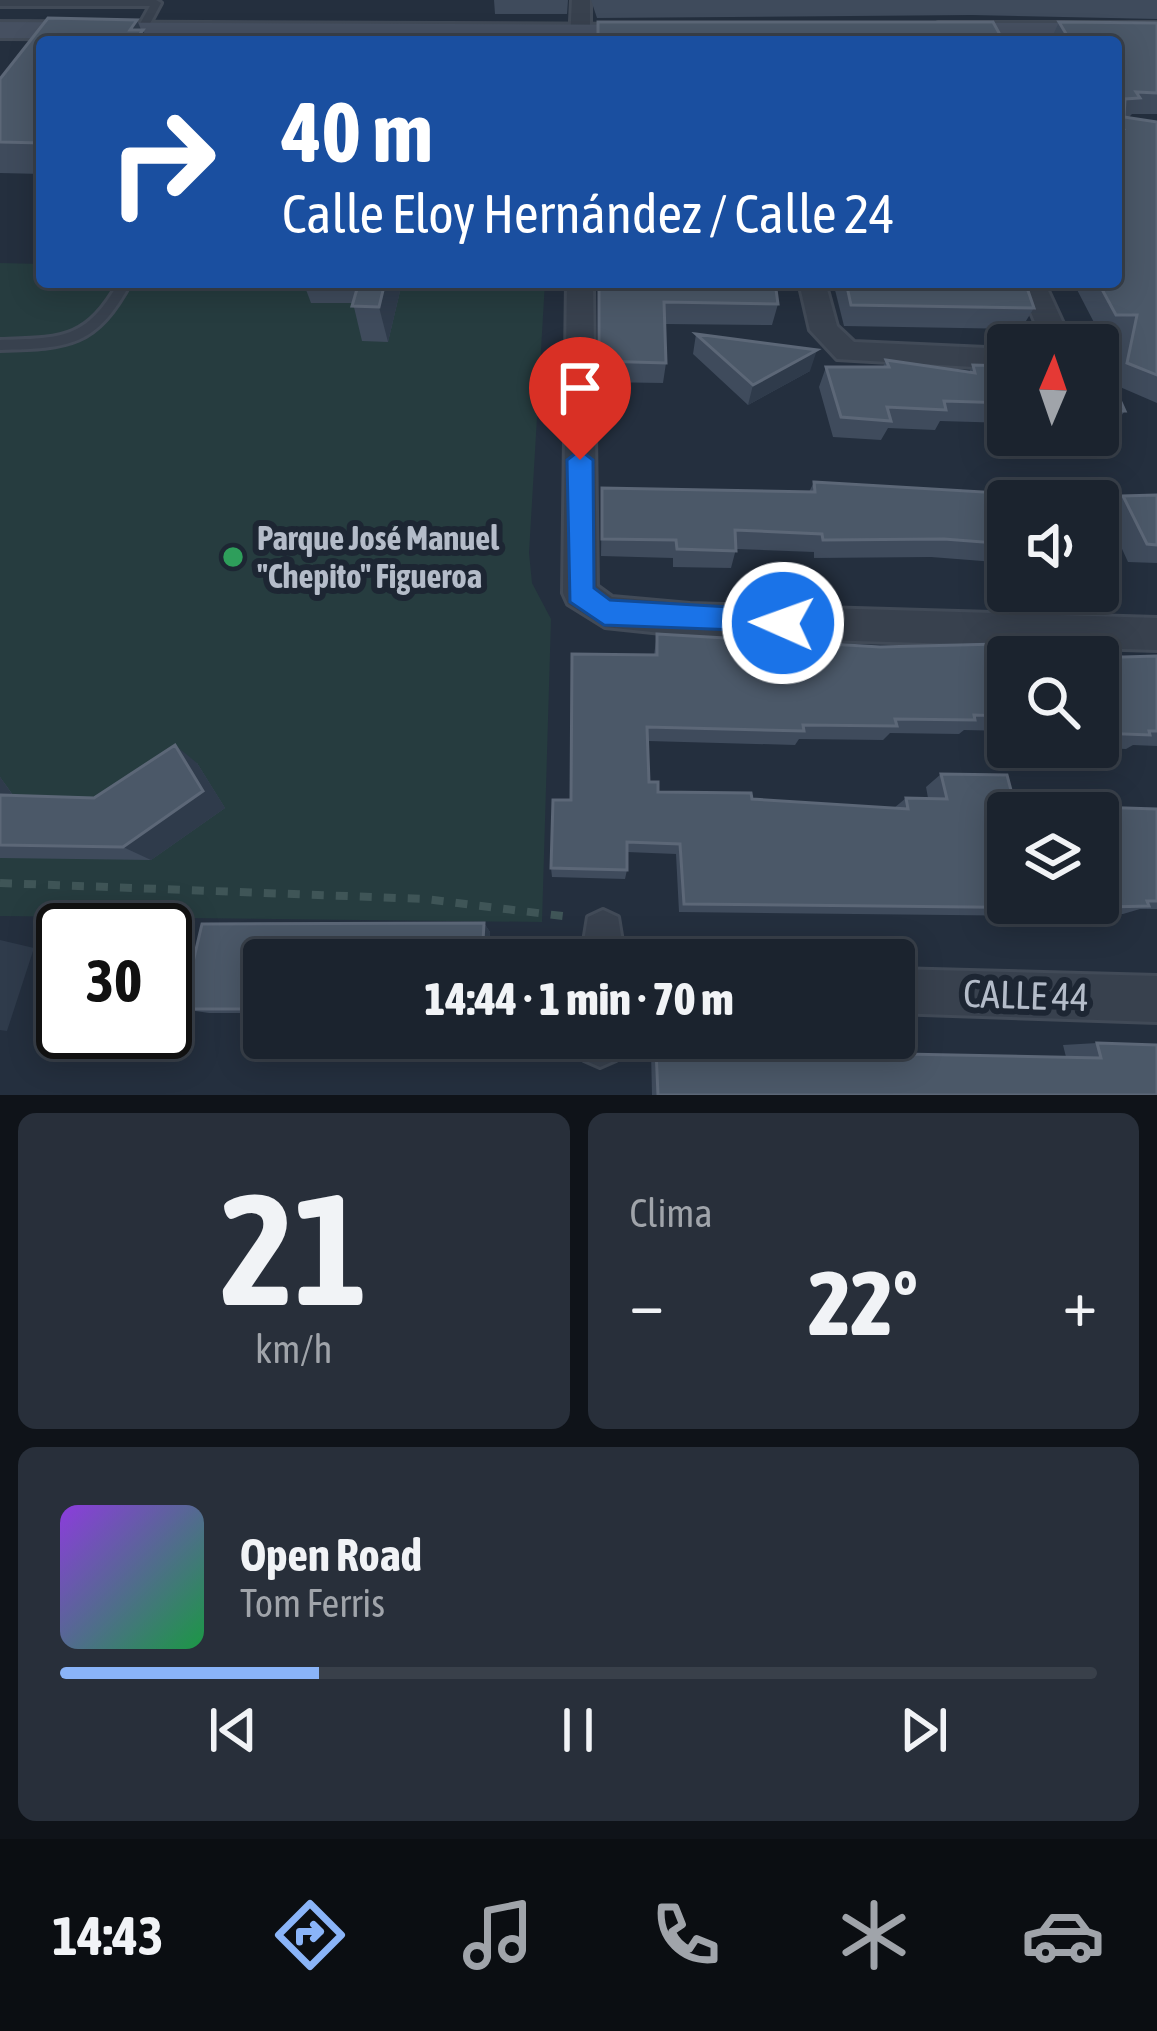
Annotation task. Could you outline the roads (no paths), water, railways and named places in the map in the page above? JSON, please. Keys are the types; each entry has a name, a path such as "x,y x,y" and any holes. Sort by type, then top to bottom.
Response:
{"street":[{"path":"580,0 580,36"},
{"path":"0,30 225,36"},
{"path":"902,31 1020,36 1157,31"},
{"path":"618,36 694,32"},
{"path":"580,288 580,593 604,612 690,620 1157,634"},
{"path":"814,288 824,330 847,352 987,358"},
{"path":"1034,288 1050,324"},
{"name":"CALLE 44","path":"915,992 1157,999"}],"lane":[{"path":"0,3 170,0"},
{"path":"141,31 156,3"},
{"path":"0,344 67,343 107,319 121,288"}],"place":[{"name":"Parque José Manuel \"Chepito\" Figueroa","path":"233,557"}]}
